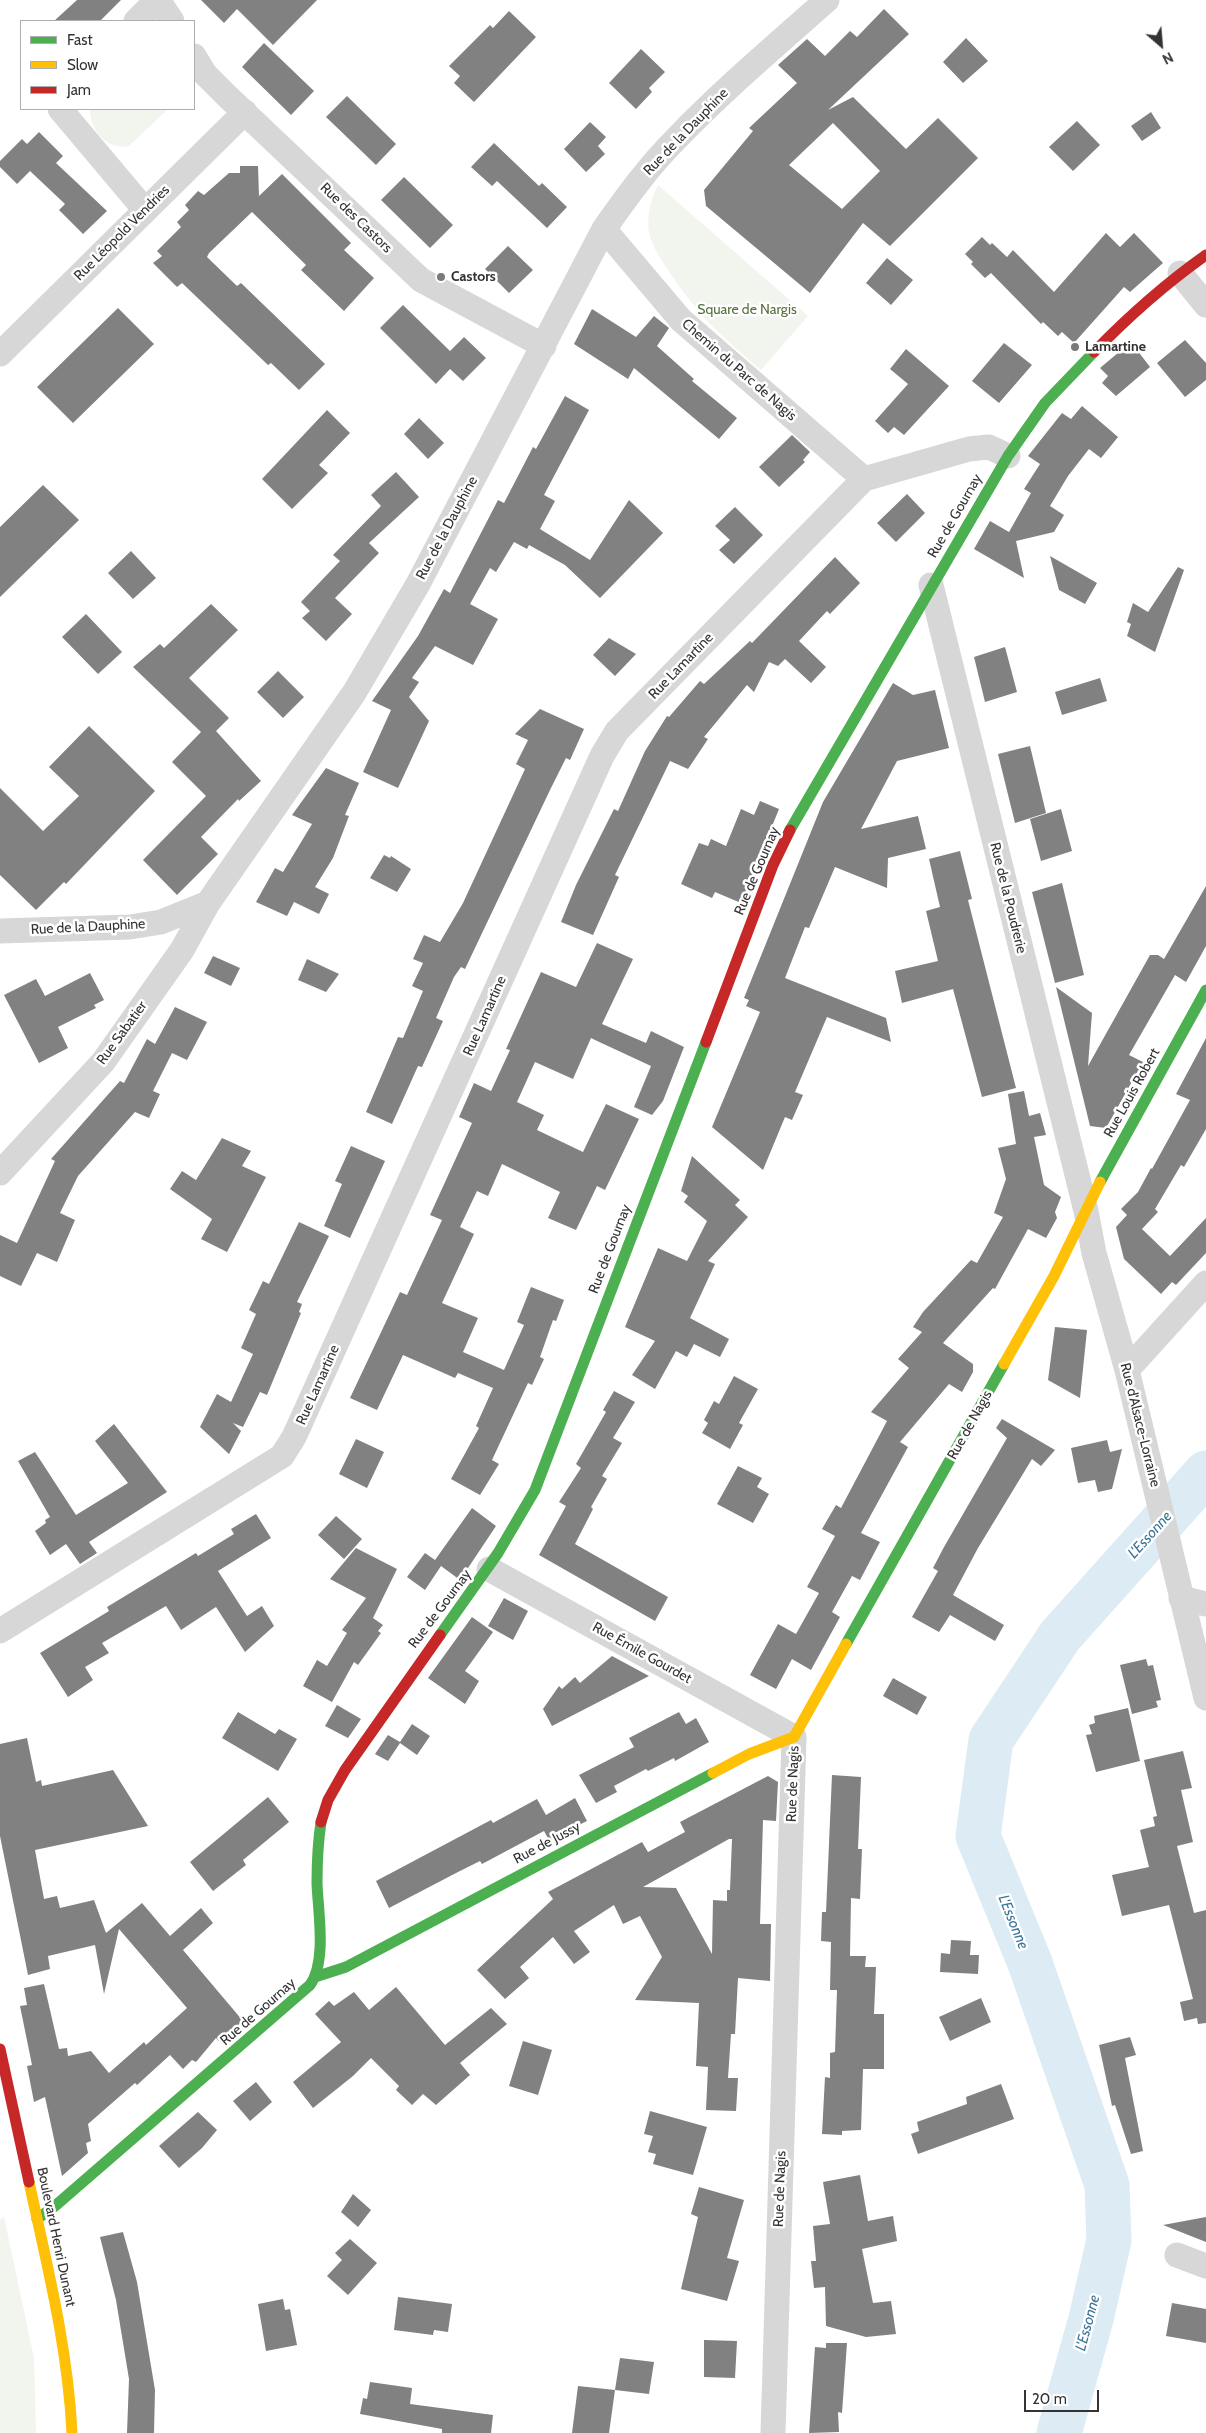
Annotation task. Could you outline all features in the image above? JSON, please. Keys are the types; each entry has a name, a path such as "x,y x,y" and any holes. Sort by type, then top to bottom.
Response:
{"street":[{"path":"137,20 157,0 171,20"},
{"name":"Rue de la Dauphine","path":"0,931 130,927 161,922 208,903 354,694 386,642 604,230 634,188 674,140 735,81 827,0"},
{"name":"Rue des Castors","path":"195,58 205,74 421,280 544,346"},
{"path":"61,110 145,210"},
{"name":"Rue Léopold Vendries","path":"0,354 245,112"},
{"name":"Chemin du Parc de Nagis","path":"604,230 681,320 864,480"},
{"name":"Rue de Gournay","path":"37,2218 55,2206 296,1999 308,1988 315,1977 319,1952 320,1829 329,1797 404,1681 489,1569 514,1530 534,1490 773,865 800,810 1008,456 1045,403 1132,313 1180,273 1206,255"},
{"path":"1180,273 1206,305"},
{"name":"Rue Lamartine","path":"0,1630 282,1456 297,1430 602,756 617,731 864,480 969,448 989,447 1008,456"},
{"name":"Rue de la Poudrerie","path":"931,585 1086,1210"},
{"name":"Rue Sabatier","path":"0,1173 103,1062 182,950 208,903"},
{"name":"Rue Louis Robert","path":"1086,1210 1206,990"},
{"name":"Rue d'Alsace-Lorraine","path":"1086,1210 1094,1253 1127,1370 1206,1698"},
{"name":"Rue de Nagis","path":"773,2433 794,1737 1054,1276 1086,1210"},
{"path":"1127,1370 1206,1283"},
{"name":"Rue Émile Gourdet","path":"489,1569 794,1737"},
{"path":"1181,1598 1206,1604"},
{"name":"Rue de Jussy","path":"315,1977 328,1974 346,1966 749,1754 794,1737"},
{"name":"Boulevard Henri Dunant","path":"0,2049 63,2341 70,2393 72,2433"},
{"path":"1177,2255 1206,2266"}],"green space":[{"path":"90,110 167,110 129,146 114,145 107,142 93,125"},
{"name":"Square de Nargis","path":"658,185 808,316 761,370 702,315 682,290 655,250 649,233 648,219"},
{"path":"4,2217 34,2358 36,2433 0,2433 0,2220"}],"building":[{"path":"77,0 121,0 101,20 55,20"},
{"path":"201,0 317,0 273,45 237,9 224,23"},
{"path":"884,9 909,34 828,110 853,97 906,149 938,118 978,158 890,246 863,223 810,293 706,206 704,190 753,131 749,128 797,83 778,65 807,39 825,56 850,31 857,37","holes":["833,123 880,171 842,209 789,165"]},
{"path":"509,11 536,37 474,102 454,83 460,76 449,66 490,25 493,28"},
{"path":"966,38 988,61 963,83 943,62"},
{"path":"264,43 314,91 291,115 242,67"},
{"path":"641,49 665,72 649,88 652,92 636,109 609,83"},
{"path":"347,96 396,144 376,165 326,117"},
{"path":"1151,112 1161,128 1142,141 1131,126"},
{"path":"1077,121 1100,145 1073,171 1049,147"},
{"path":"590,122 606,137 598,146 605,154 586,172 564,149"},
{"path":"39,132 63,156 56,163 107,211 83,234 59,210 65,204 30,171 17,184 0,167 0,161 22,139 27,144"},
{"path":"494,143 539,186 542,183 567,207 547,228 497,181 492,186 471,167"},
{"path":"240,166 258,166 259,196 282,174 351,243 344,250 374,278 344,311 301,270 306,265 252,212 209,253 207,257 237,286 241,283 325,364 299,390 271,363 268,365 182,283 177,287 153,263 162,256 157,251 181,227 177,222 189,210 185,205 198,191 204,195 229,173 240,173"},
{"path":"404,177 453,225 430,248 381,200"},
{"path":"1106,233 1120,247 1134,233 1163,263 1130,292 1124,287 1074,343 1062,332 1058,336 1043,322 1041,324 991,273 985,278 971,264 973,262 965,254 982,237 990,245 992,243 1007,257 1013,250 1054,292"},
{"path":"508,246 533,270 509,293 485,269"},
{"path":"887,258 913,280 891,305 866,283"},
{"path":"403,305 450,351 464,337 486,358 463,381 450,369 436,384 380,328"},
{"path":"118,308 154,344 73,423 37,387"},
{"path":"592,309 636,337 654,316 669,328 657,346 694,379 692,381 737,418 719,439 634,368 628,379 574,344"},
{"path":"1185,340 1206,363 1206,380 1185,397 1157,363"},
{"path":"1131,342 1150,367 1116,396 1102,383 1108,376 1100,368"},
{"path":"1004,343 1032,365 999,403 972,381"},
{"path":"906,349 949,386 904,435 894,427 888,433 875,421 908,384 890,369"},
{"path":"565,396 589,410 544,495 555,501 540,529 590,560 629,500 663,533 600,598 565,565 529,545 527,549 514,542 496,572 490,568 470,604 498,619 473,665 435,646 412,678 419,682 409,697 429,721 398,788 363,772 391,710 372,701 418,636 444,589 450,593 498,500 504,503 533,447 536,449"},
{"path":"1082,406 1118,437 1101,458 1089,449 1068,476 1050,506 1064,515 1054,532 1016,541 1024,578 974,549 990,521 1009,532 1031,493 1024,489 1040,464 1028,456 1062,413 1071,419"},
{"path":"327,410 350,433 319,465 328,473 292,509 262,479"},
{"path":"419,418 444,443 428,459 404,434"},
{"path":"792,435 810,452 803,460 805,462 779,487 759,467"},
{"path":"396,472 419,497 369,543 379,553 335,598 352,614 326,641 302,618 310,611 301,602 340,561 333,555 381,506 371,495"},
{"path":"43,485 79,520 0,597 0,527"},
{"path":"907,494 925,513 896,542 877,523"},
{"path":"735,507 763,535 734,564 719,550 730,540 715,526"},
{"path":"131,551 156,578 133,599 108,573"},
{"path":"1050,556 1097,583 1085,604 1059,590"},
{"path":"835,557 860,583 830,614 827,611 799,641 826,667 811,683 785,659 778,666 769,662 754,692 747,685 704,737 708,739 688,769 670,761 615,875 619,877 593,935 561,922 576,885 614,809 618,811 645,751 667,716 669,717 700,681 704,684 750,641 752,643"},
{"path":"1178,567 1184,570 1155,652 1127,636 1131,624 1127,622 1133,603 1148,612"},
{"path":"211,604 238,630 189,678 229,718 216,731 261,781 239,801 238,799 201,837 218,854 177,895 143,860 206,796 172,762 201,732 133,667 160,644 164,648"},
{"path":"86,614 122,652 98,674 62,637"},
{"path":"609,638 636,654 615,676 593,655"},
{"path":"1005,647 1017,692 985,702 974,657"},
{"path":"278,671 304,697 283,718 257,692"},
{"path":"1100,678 1107,701 1062,715 1055,692"},
{"path":"893,683 913,695 935,690 949,748 897,761 861,829 918,816 926,849 888,858 887,888 835,867 809,928 805,927 785,978 886,1018 891,1042 827,1017 795,1092 803,1095 792,1120 785,1117 763,1170 712,1127 760,1012 746,1006 749,1000 744,998 823,802"},
{"path":"540,709 584,729 570,760 566,758 550,790 465,969 461,967 454,977 436,1018 443,1021 422,1067 418,1066 392,1124 366,1112 398,1037 403,1038 423,991 412,986 423,963 413,959 424,935 440,942 463,903 525,769 516,764 528,740 515,734"},
{"path":"89,726 155,791 66,884 64,882 36,910 0,875 0,788 43,831 79,796 49,767"},
{"path":"1030,746 1046,813 1015,823 998,754"},
{"path":"326,768 359,783 345,815 349,816 333,858 315,887 329,894 319,914 294,902 287,916 256,902 275,868 283,872 312,824 292,815"},
{"path":"760,801 779,809 741,903 715,892 712,898 681,884 699,843 708,846 711,839 726,846 741,809 754,815"},
{"path":"1061,809 1072,851 1041,861 1030,819"},
{"path":"960,851 972,899 968,900 1016,1088 982,1097 953,989 902,1003 895,971 938,961 926,911 940,907 929,859"},
{"path":"384,855 390,858 391,856 411,869 397,892 370,878"},
{"path":"1062,883 1084,975 1055,983 1032,892"},
{"path":"1206,886 1206,946 1186,982 1175,975 1129,1055 1143,1062 1106,1128 1090,1126 1056,987 1092,1013 1088,1066 1150,955 1158,955 1164,959"},
{"path":"597,943 633,959 602,1024 646,1043 651,1031 684,1047 663,1101 652,1115 634,1107 651,1066 591,1038 573,1079 535,1062 517,1102 544,1115 537,1130 583,1152 606,1104 639,1119 605,1190 597,1186 576,1230 548,1218 560,1192 502,1164 488,1196 477,1191 460,1227 474,1234 442,1303 478,1318 463,1352 504,1370 524,1325 517,1322 531,1287 564,1300 556,1321 553,1320 540,1357 544,1359 532,1385 528,1383 492,1460 499,1464 480,1495 451,1479 479,1428 476,1426 493,1388 458,1373 455,1378 403,1355 377,1410 350,1398 400,1292 407,1295 442,1220 430,1215 472,1123 459,1117 474,1083 491,1091 510,1050 506,1049 541,972 576,987"},
{"path":"213,956 240,968 231,986 204,973"},
{"path":"307,959 339,974 326,992 298,980"},
{"path":"90,973 104,1000 94,1005 96,1008 58,1027 68,1048 39,1063 4,995 36,979 45,996"},
{"path":"175,1007 207,1022 187,1060 172,1053 153,1091 160,1094 149,1118 135,1112 78,1176 60,1213 75,1220 57,1262 37,1253 21,1286 0,1276 0,1235 17,1243 55,1161 51,1159 120,1081 124,1083 147,1039 155,1044"},
{"path":"1206,1038 1206,1129 1184,1167 1181,1165 1155,1209 1158,1212 1142,1229 1170,1256 1206,1218 1206,1253 1176,1285 1172,1282 1161,1294 1124,1259 1116,1227 1127,1215 1121,1209 1138,1192 1190,1100 1176,1094"},
{"path":"1024,1091 1029,1116 1040,1113 1046,1135 1034,1137 1044,1185 1061,1197 1055,1212 1057,1218 1046,1238 1028,1229 995,1289 993,1288 943,1343 973,1364 973,1372 962,1392 949,1384 900,1442 908,1447 861,1533 880,1542 860,1580 852,1576 832,1612 840,1617 811,1670 792,1659 776,1689 750,1675 778,1624 796,1634 819,1593 807,1587 835,1536 822,1529 836,1505 841,1508 887,1421 871,1412 909,1368 898,1359 922,1332 913,1327 923,1312 971,1260 977,1263 1003,1217 994,1213 1006,1179 998,1148 1016,1144 1008,1094"},
{"path":"222,1138 251,1151 242,1166 266,1177 227,1252 201,1239 212,1219 170,1189 182,1171 196,1180"},
{"path":"351,1146 385,1161 350,1238 324,1226 342,1184 335,1181"},
{"path":"692,1156 740,1200 735,1205 748,1217 708,1261 715,1264 690,1318 729,1339 720,1357 694,1344 687,1357 676,1351 655,1389 632,1375 655,1341 625,1327 658,1248 687,1261 707,1221 684,1202 688,1196 681,1191"},
{"path":"299,1222 329,1236 297,1302 302,1304 299,1312 301,1313 267,1395 260,1392 243,1427 233,1423 241,1431 229,1454 200,1427 217,1394 231,1402 253,1354 241,1348 256,1314 249,1310 263,1281 269,1284"},
{"path":"1055,1327 1087,1330 1080,1398 1048,1380"},
{"path":"734,1376 758,1389 739,1423 743,1425 730,1449 702,1433 708,1423 704,1420 714,1401 719,1404"},
{"path":"614,1391 635,1402 613,1438 622,1443 602,1476 607,1479 591,1507 593,1509 575,1544 668,1597 655,1621 539,1555 566,1506 559,1502 581,1468 576,1464 606,1412 603,1410"},
{"path":"1002,1419 1055,1450 1041,1466 1032,1459 978,1548 953,1595 1004,1625 995,1641 950,1615 939,1632 912,1617 938,1571 933,1568 944,1547 1007,1438 996,1428"},
{"path":"114,1424 167,1492 89,1542 97,1553 80,1564 66,1544 50,1555 35,1531 46,1523 45,1520 50,1517 18,1461 35,1452 76,1515 128,1483 95,1441"},
{"path":"356,1439 384,1452 367,1488 339,1474"},
{"path":"1107,1440 1110,1452 1122,1449 1112,1489 1098,1492 1095,1480 1078,1483 1071,1448"},
{"path":"738,1466 762,1478 757,1487 769,1494 753,1523 717,1504"},
{"path":"472,1508 496,1526 460,1580 441,1566 425,1590 407,1577 425,1553 435,1560"},
{"path":"256,1514 271,1538 218,1571 247,1616 262,1606 274,1626 245,1652 216,1607 181,1630 166,1606 102,1643 109,1653 85,1667 93,1680 68,1697 40,1653 109,1611 107,1607 196,1553 198,1556 234,1534 231,1529"},
{"path":"336,1516 362,1539 344,1559 318,1535"},
{"path":"356,1548 397,1569 373,1618 383,1625 378,1631 381,1633 358,1665 354,1662 332,1702 303,1686 317,1660 327,1666 347,1633 342,1630 366,1598 330,1579"},
{"path":"504,1598 528,1611 513,1640 488,1626"},
{"path":"472,1617 493,1632 465,1671 479,1681 465,1704 428,1678"},
{"path":"612,1656 649,1676 552,1726 543,1709 559,1686 562,1689 575,1677 580,1683"},
{"path":"1146,1659 1148,1666 1153,1665 1161,1700 1156,1701 1158,1707 1132,1714 1120,1665"},
{"path":"893,1678 927,1697 917,1715 883,1696"},
{"path":"337,1705 361,1719 348,1738 325,1726"},
{"path":"1128,1708 1140,1761 1096,1772 1086,1735 1092,1734 1089,1725 1095,1723 1094,1716"},
{"path":"238,1712 275,1734 279,1729 297,1739 278,1771 222,1738"},
{"path":"679,1712 686,1724 696,1718 709,1742 675,1761 674,1758 648,1771 646,1769 614,1786 617,1792 596,1803 579,1775 634,1747 629,1738"},
{"path":"412,1724 430,1736 417,1755 400,1743 388,1761 375,1754 388,1735 400,1742"},
{"path":"27,1738 36,1782 41,1780 42,1786 113,1770 148,1826 35,1850 44,1899 57,1896 60,1908 94,1900 106,1933 142,1903 170,1936 201,1908 213,1923 183,1950 243,2021 219,2041 216,2038 196,2062 192,2060 183,2069 170,2055 137,2085 135,2083 88,2124 91,2141 86,2143 88,2153 62,2176 45,2097 34,2102 27,2066 32,2065 20,2006 27,2005 24,1988 44,1984 59,2049 67,2048 68,2056 91,2051 109,2073 144,2042 146,2045 187,2008 119,1929 104,1994 95,1945 48,1956 50,1969 28,1975 0,1836 0,1744"},
{"path":"1183,1751 1192,1788 1181,1790 1193,1842 1177,1846 1194,1913 1206,1910 1206,2023 1198,2024 1197,2018 1184,2021 1180,2002 1193,1999 1169,1905 1122,1916 1112,1875 1149,1867 1140,1830 1155,1826 1153,1817 1157,1816 1144,1760"},
{"path":"832,1775 861,1777 858,1849 862,1849 860,1899 851,1898 850,1956 866,1956 865,1967 876,1967 874,2014 884,2014 884,2069 863,2069 861,2130 842,2131 842,2135 822,2134 825,2077 830,2078 830,2053 835,2052 837,1990 830,1990 831,1942 821,1941 822,1912 826,1912"},
{"path":"768,1776 778,1782 776,1821 763,1820 760,1924 771,1924 770,1981 738,1978 735,2034 731,2034 728,2078 738,2078 736,2111 706,2110 708,2067 696,2066 699,2003 635,2000 662,1957 640,1916 623,1924 614,1905 574,1931 590,1952 574,1964 553,1937 520,1967 529,1978 505,1999 477,1970 553,1899 548,1892 642,1842 648,1852 685,1832 680,1822","holes":["732,1839 730,1890 727,1890 727,1901 713,1900 712,1954 676,1888 643,1887"]},
{"path":"268,1797 289,1822 243,1860 246,1865 213,1891 190,1862"},
{"path":"575,1798 587,1821 549,1840 544,1831 482,1864 480,1861 389,1908 376,1881 491,1820 493,1823 537,1799 546,1815"},
{"path":"951,1940 971,1941 970,1955 979,1955 978,1974 940,1972 941,1953 950,1954"},
{"path":"396,1987 445,2045 491,2008 507,2024 460,2063 470,2075 436,2105 423,2094 412,2105 396,2090 399,2086 371,2058 353,2076 313,2108 293,2082 341,2042 315,2014 329,2001 334,2006 354,1992 369,2010"},
{"path":"981,1998 991,2022 950,2041 939,2017"},
{"path":"1130,2037 1136,2055 1125,2058 1143,2151 1131,2154 1115,2105 1112,2106 1099,2045"},
{"path":"523,2041 552,2050 538,2095 509,2086"},
{"path":"256,2082 272,2102 250,2121 233,2101"},
{"path":"1001,2084 1014,2119 918,2154 911,2134 919,2131 917,2122 967,2104 966,2097"},
{"path":"650,2111 707,2127 693,2175 653,2164 656,2154 648,2152 653,2136 644,2134"},
{"path":"198,2112 217,2130 202,2148 179,2168 159,2146"},
{"path":"860,2175 868,2221 893,2216 897,2241 862,2249 873,2303 891,2301 896,2334 866,2337 826,2326 825,2287 814,2288 811,2261 816,2261 813,2226 830,2224 823,2182"},
{"path":"699,2187 744,2200 727,2258 739,2261 727,2301 681,2289 698,2217 691,2214"},
{"path":"353,2194 371,2210 358,2227 341,2212"},
{"path":"1206,2217 1206,2242 1163,2225"},
{"path":"123,2232 137,2282 155,2390 154,2433 127,2433 129,2379 116,2300 100,2237"},
{"path":"350,2239 377,2263 348,2295 327,2276 342,2260 335,2253"},
{"path":"398,2297 452,2304 448,2332 434,2330 433,2335 394,2330"},
{"path":"283,2299 285,2310 290,2309 297,2345 266,2351 258,2304"},
{"path":"1172,2303 1206,2309 1206,2343 1166,2336"},
{"path":"704,2340 737,2341 735,2378 704,2377"},
{"path":"826,2343 847,2343 842,2413 838,2412 839,2432 809,2433 815,2347 826,2348"},
{"path":"620,2358 654,2362 649,2394 615,2390"},
{"path":"370,2382 412,2388 410,2404 493,2415 491,2433 442,2433 442,2429 360,2414 363,2398 367,2399"},
{"path":"578,2386 615,2390 609,2433 572,2433"}],"waterway":[{"name":"L'Essonne","path":"1059,2433 1091,2319 1109,2240 1107,2185 1030,1963 978,1836 991,1740 1060,1636 1206,1473"}],"traffic: fast":[{"path":"790,830 1008,456 1045,403 1094,352"},
{"path":"1100,1182 1206,990"},
{"path":"440,1635 498,1553 535,1490 706,1042"},
{"path":"846,1644 1004,1364"},
{"path":"315,1977 346,1967 713,1773"},
{"path":"37,2219 55,2206 310,1985 315,1975 320,1950 317,1875 321,1822"}],"traffic: slow":[{"path":"1004,1364 1054,1276 1100,1182"},
{"path":"713,1773 749,1754 794,1737 846,1644"},
{"path":"29,2182 61,2338 70,2401 72,2433"}],"traffic: jam":[{"path":"1094,352 1148,301 1206,255"},
{"path":"706,1042 773,865 790,830"},
{"path":"321,1822 328,1800 345,1770 440,1635"},
{"path":"0,2049 29,2182"}],"place":[{"name":"Castors","path":"441,277"},
{"name":"Lamartine","path":"1075,347"}]}
